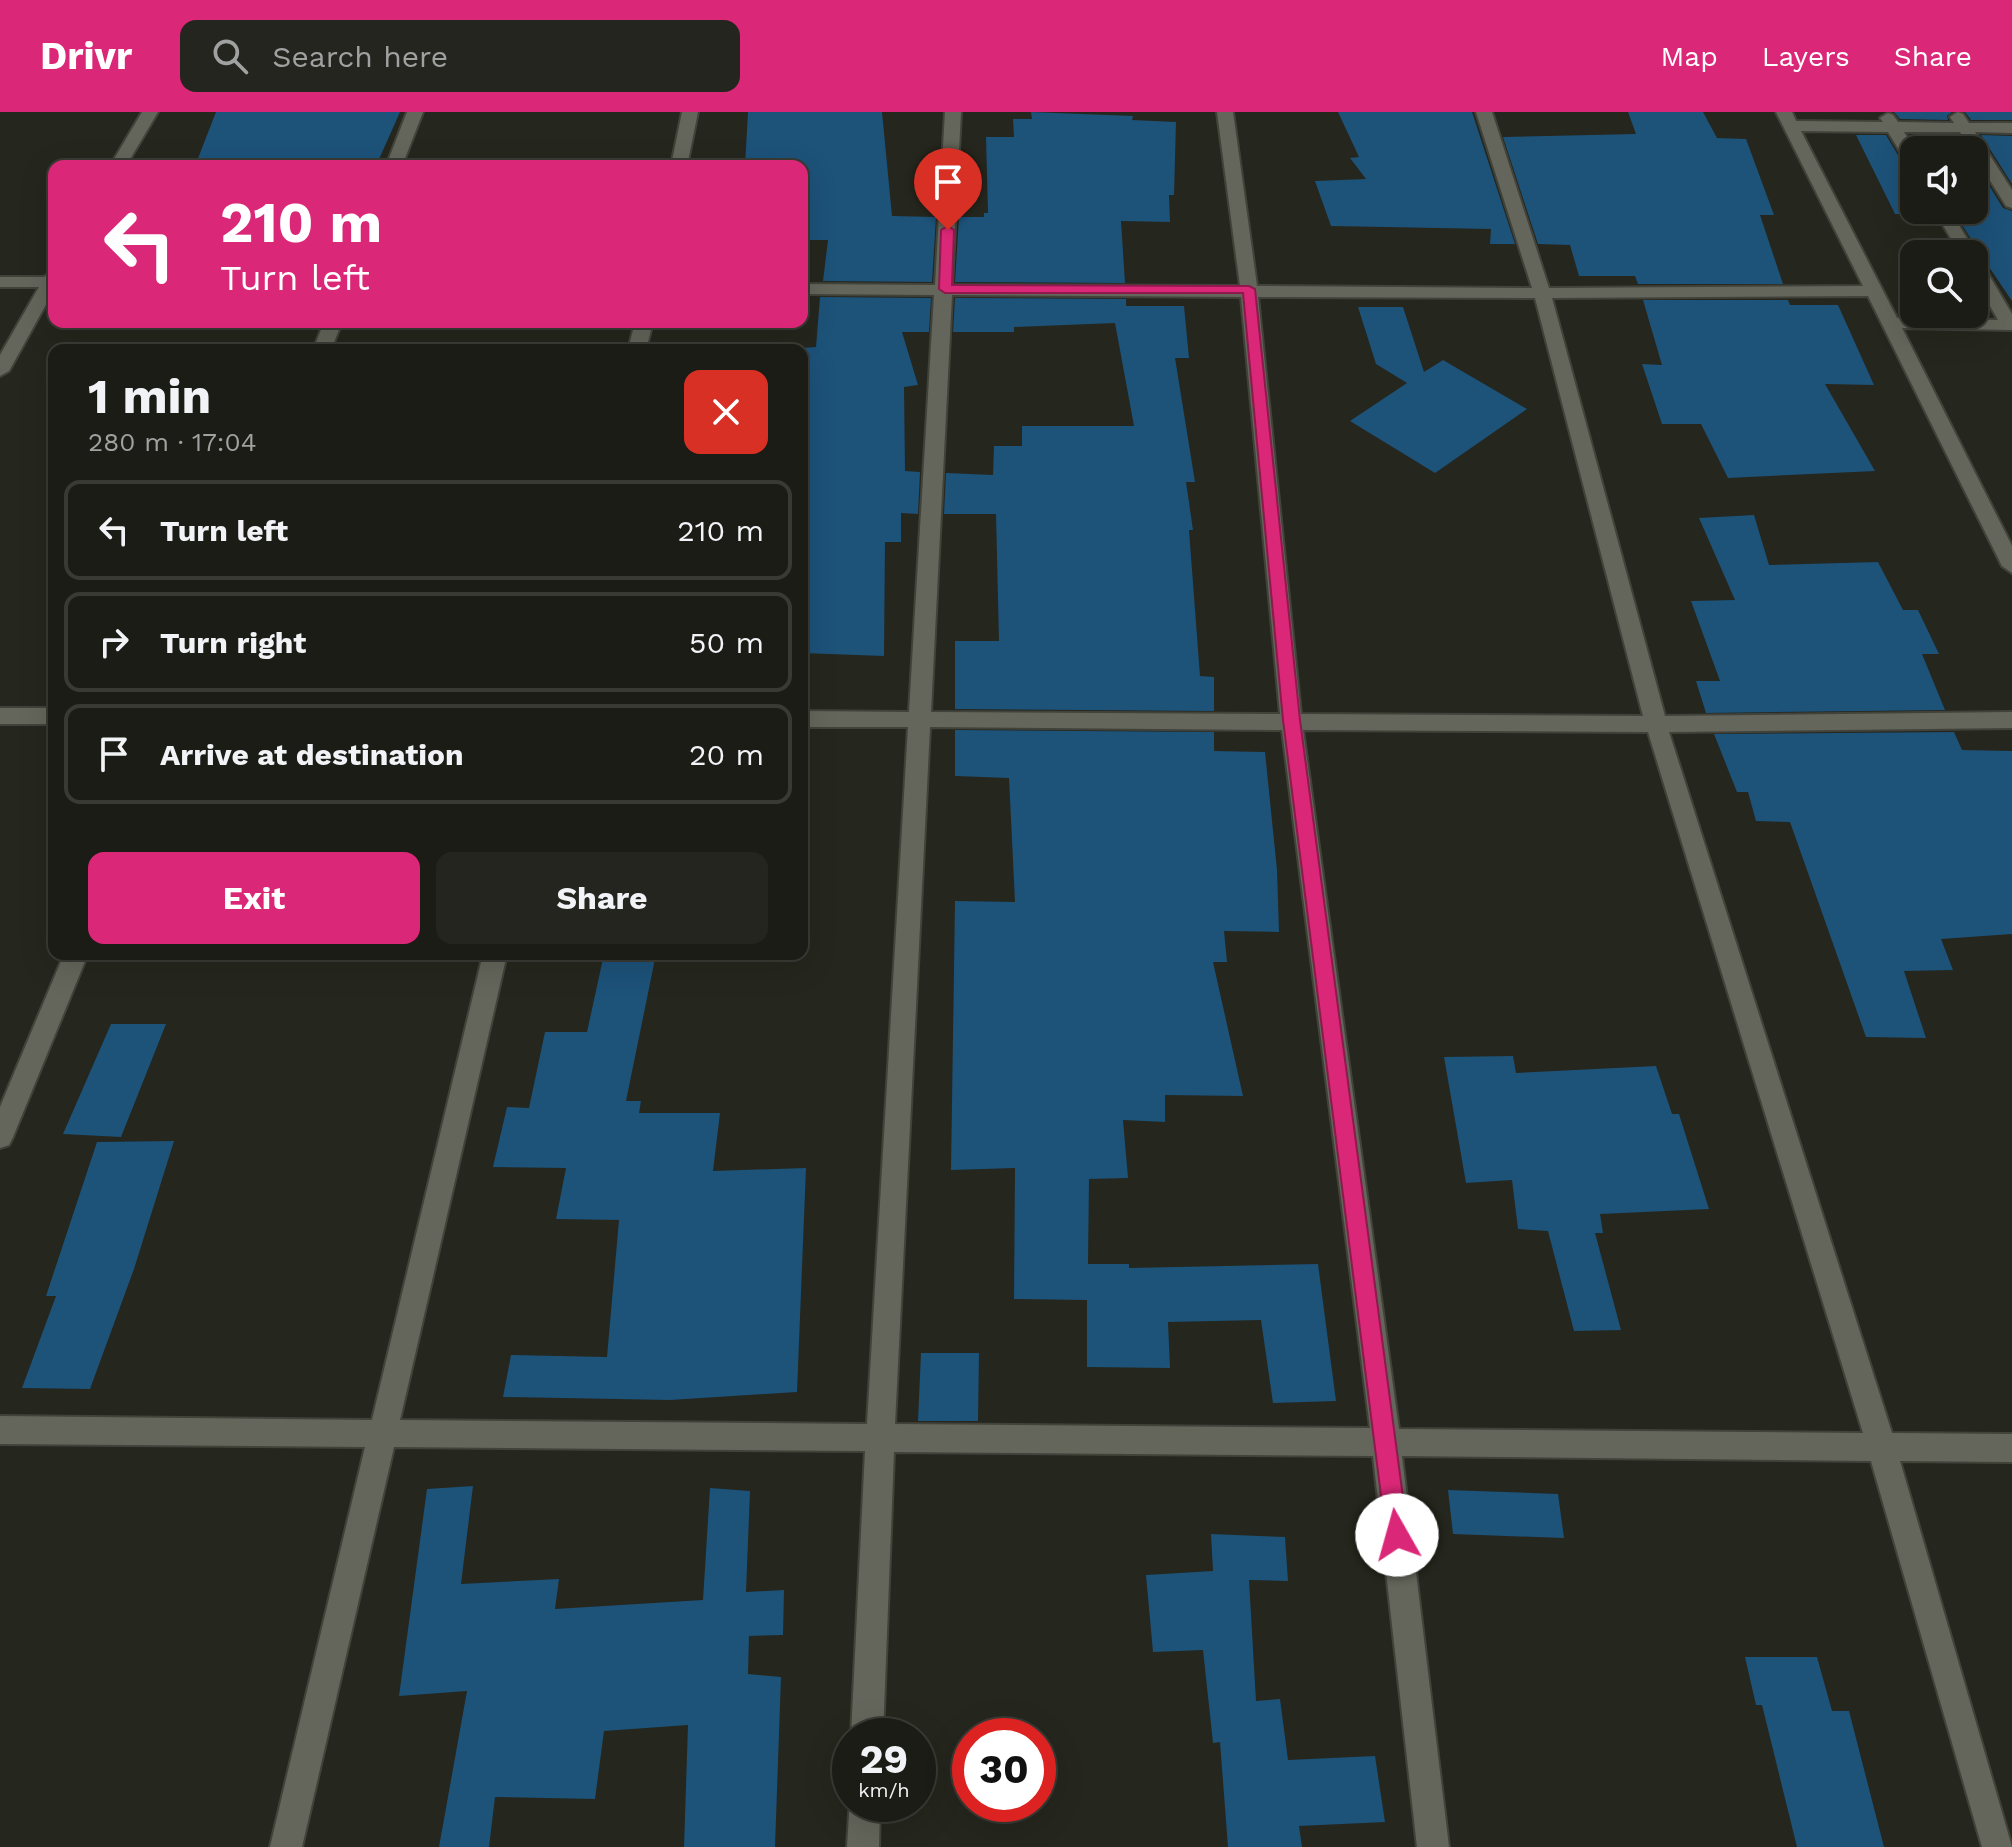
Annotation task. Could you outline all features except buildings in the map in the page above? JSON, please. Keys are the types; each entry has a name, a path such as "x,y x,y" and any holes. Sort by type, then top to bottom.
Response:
{"street":[{"path":"122,160 150,112"},
{"path":"396,160 415,112"},
{"path":"680,160 690,112"},
{"path":"868,1718 880,1437 953,112"},
{"path":"1225,112 1249,289 1291,720 1386,1441 1433,1847"},
{"path":"1484,112 1542,293 1656,724 1882,1448 1998,1847"},
{"path":"1955,112 2012,203"},
{"path":"2012,128 1964,128 1889,119 1788,119 2012,566"},
{"path":"1889,119 1900,138"},
{"path":"0,282 48,280"},
{"path":"1988,287 2011,325"},
{"path":"0,371 48,289"},
{"path":"808,289 1249,289 1542,293 1873,291"},
{"path":"1891,323 2011,325"},
{"path":"0,716 48,716"},
{"path":"808,719 1656,724 2012,720"},
{"path":"0,1137 74,960"},
{"path":"286,1847 494,960"},
{"path":"0,1430 2012,1448"},
{"path":"863,1847 864,1822"}],"route":[{"path":"948,230 945,289 1249,289 1291,720 1397,1535"}]}
